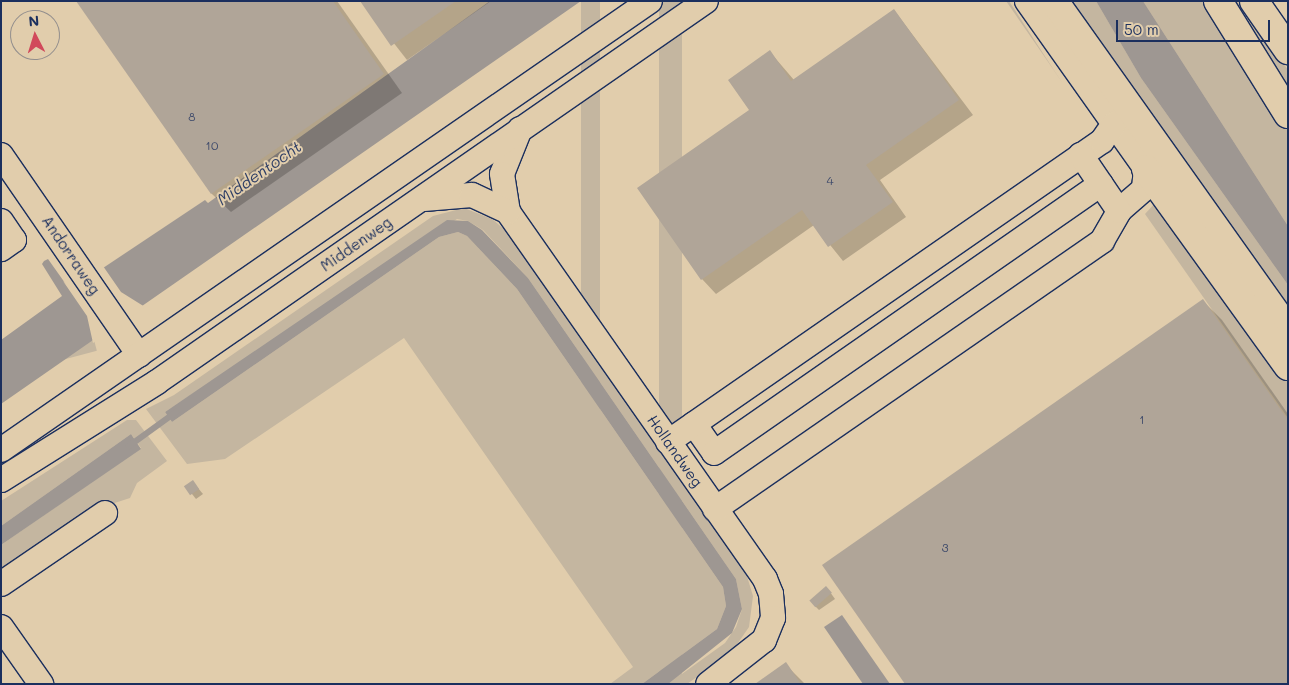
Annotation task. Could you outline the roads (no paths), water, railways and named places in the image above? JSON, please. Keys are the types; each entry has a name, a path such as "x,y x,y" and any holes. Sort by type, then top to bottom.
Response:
{"highway":[{"path":"1054,1 1288,330"},
{"path":"1218,1 1288,114"},
{"path":"1254,1 1288,50"},
{"path":"1146,169 1288,366"}],"street":[{"path":"1,450 650,1"},
{"name":"Middenweg","path":"1,480 48,447 67,441 706,1"},
{"path":"715,509 1102,241 1119,211 1144,189 1146,169 1027,1"},
{"path":"668,442 1081,155 1107,136 1114,124"},
{"name":"Hollandweg","path":"521,127 502,174 508,212 765,579 773,604 764,640 708,684"},
{"name":"Andorraweg","path":"1,155 139,355"},
{"path":"1081,155 1119,211"},
{"path":"694,424 714,453 1101,184"},
{"name":"Hollandweg","path":"421,199 472,195 508,212"},
{"path":"1,221 14,240 1,249"},
{"path":"867,303 887,333"},
{"path":"1,495 55,456 67,441"},
{"path":"1,584 105,513"},
{"path":"1,627 41,684"}],"water":[{"name":"Middentocht","path":"490,1 581,1 1,404 1,340 62,296 42,264 44,261 48,259 70,290 205,200 208,203"},
{"path":"1096,1 1143,1 1288,226 1288,285 1141,78"},
{"path":"447,220 468,221 482,230 528,278 736,579 742,609 732,633 668,684 642,684 717,629 726,606 723,587 517,289 467,236 458,232 439,237 172,422 165,412"},
{"path":"131,434 141,449 1,545 1,526"},
{"path":"842,615 890,684 863,684 824,627"}],"waterway":[{"path":"129,446 176,412"}]}
